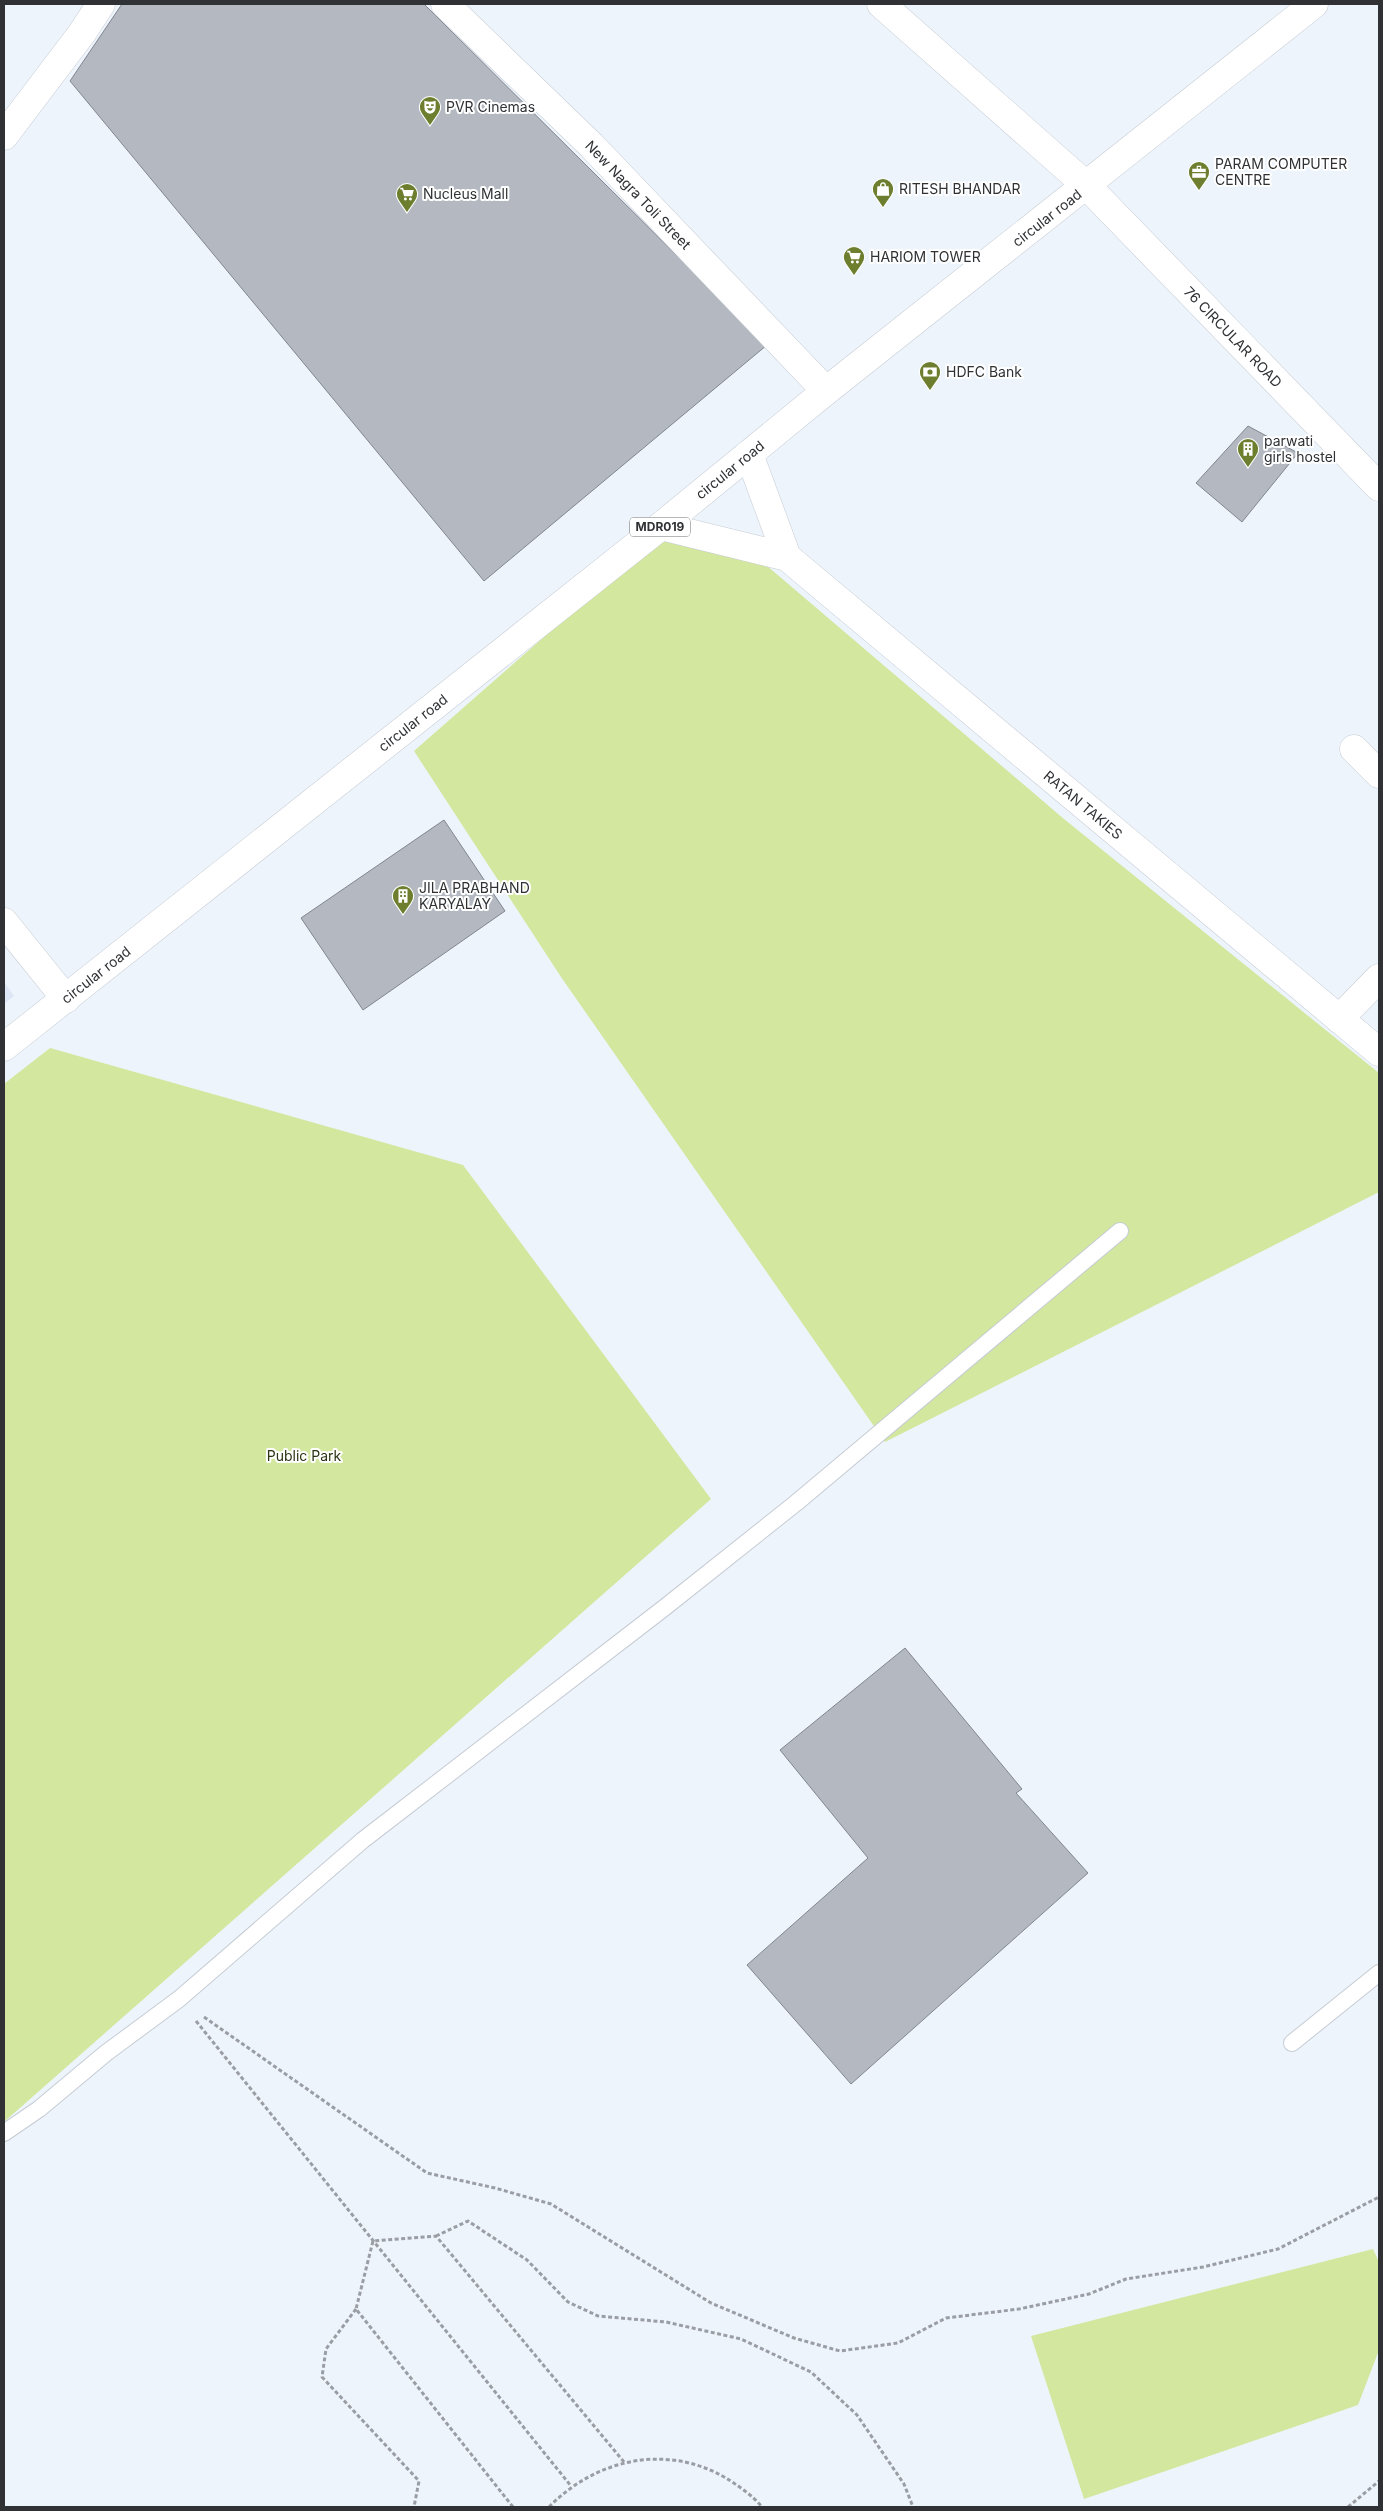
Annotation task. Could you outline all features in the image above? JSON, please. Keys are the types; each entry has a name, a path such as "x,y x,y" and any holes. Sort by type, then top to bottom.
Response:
{"street":[{"path":"4,136 82,33 101,4"},
{"name":"New Nagra Toli Street","path":"445,4 591,145 826,391"},
{"name":"76 CIRCULAR ROAD","path":"882,4 1087,186 1379,487"},
{"name":"circular road","path":"4,1047 661,526 826,391 1087,186 1314,4"},
{"name":"RATAN TAKIES","path":"749,454 787,557"},
{"name":"RATAN TAKIES","path":"661,526 787,557 1379,1052"},
{"path":"1354,750 1379,774"},
{"path":"4,922 66,999"},
{"path":"1339,1019 1379,978"}],"lane":[{"path":"4,2133 39,2108 106,2053 179,1999 364,1840 796,1503 1120,1231"},
{"path":"1292,2043 1379,1973"}],"path":[{"path":"179,1999 427,2173 550,2204 711,2303 794,2338 840,2351 898,2343 946,2318 1019,2309 1089,2294 1126,2278 1203,2267 1278,2249 1379,2197"},
{"path":"179,1999 571,2486"},
{"path":"374,2241 436,2236 468,2221 527,2260 568,2302 598,2316 666,2322 741,2339 811,2372 857,2415 904,2484 914,2507"},
{"path":"436,2236 624,2462"},
{"path":"374,2241 356,2309 326,2349 322,2377 419,2481 414,2507"},
{"path":"356,2309 513,2507"},
{"path":"548,2507 571,2486 597,2471 624,2462 654,2458 683,2462 712,2470 737,2485 762,2507"},
{"path":"1348,2507 1379,2480"}],"shaded area":[{"path":"4,982 14,996 4,1004"}],"green space":[{"path":"659,536 766,565 1064,819 1379,1073 1379,1192 885,1442 561,977 414,751"},
{"name":"Public Park","path":"50,1048 463,1165 711,1499 4,2122 4,1084"},
{"path":"1373,2249 1379,2262 1379,2350 1358,2405 1084,2499 1031,2336"}],"building":[{"name":"Nucleus Mall","path":"122,4 424,4 767,345 484,581 70,81"},
{"name":"parwati girls hostel","path":"1248,426 1298,453 1242,522 1196,483"},
{"name":"JILA PRABHAND KARYALAY","path":"444,820 505,911 363,1010 301,918"},
{"path":"905,1648 1022,1789 1016,1793 1088,1873 851,2084 747,1965 868,1858 780,1750"}],"place":[{"name":"PVR Cinemas","path":"430,126"},
{"name":"PARAM COMPUTER CENTRE","path":"1199,191"},
{"name":"RITESH BHANDAR","path":"883,208"},
{"name":"Nucleus Mall","path":"407,213"},
{"name":"HARIOM TOWER","path":"854,276"},
{"name":"HDFC Bank","path":"930,391"},
{"name":"parwati girls hostel","path":"1248,468"},
{"name":"JILA PRABHAND KARYALAY","path":"403,915"}]}
